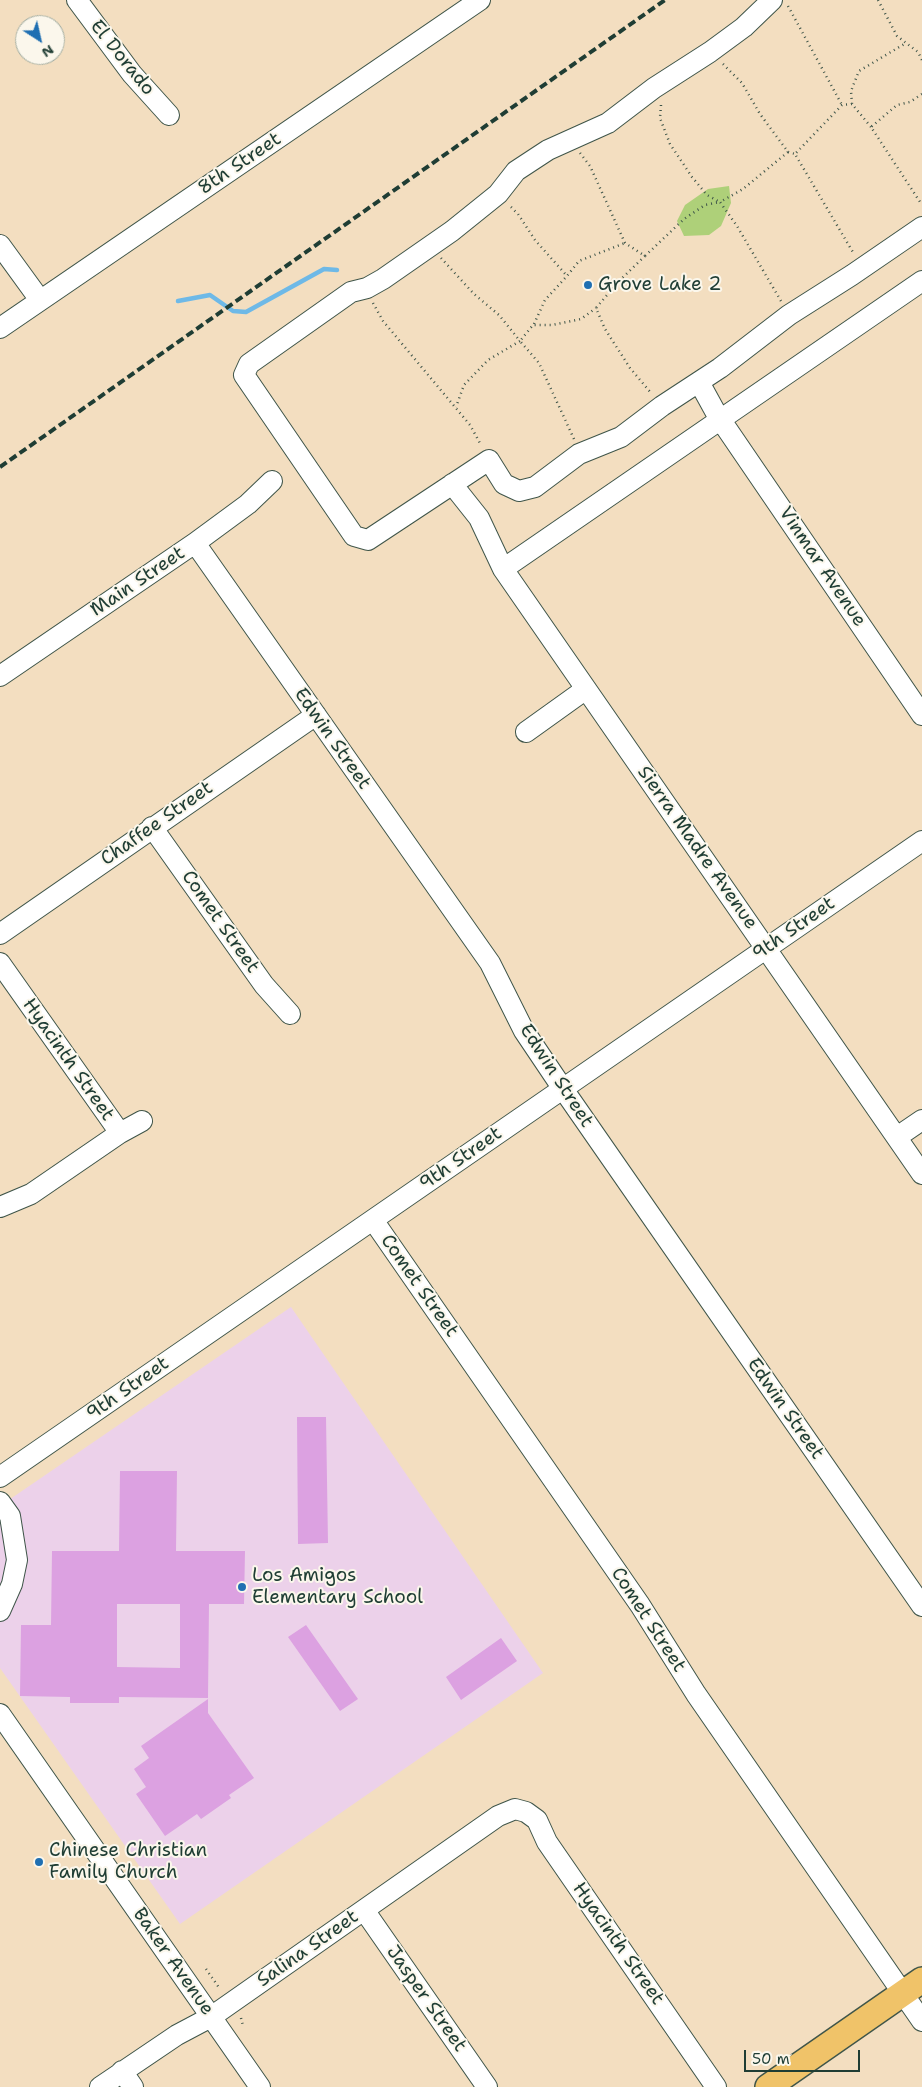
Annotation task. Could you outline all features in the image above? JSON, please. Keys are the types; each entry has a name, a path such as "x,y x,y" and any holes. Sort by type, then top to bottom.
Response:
{"main road":[{"path":"768,2087 913,1987"}],"street":[{"name":"El Dorado","path":"77,0 132,74 170,115"},
{"name":"8th Street","path":"0,328 454,7 480,0"},
{"path":"772,0 744,27 663,82 608,123 548,150 516,171 498,194 431,246 366,288 351,292 249,364 244,375 354,536 368,540 489,460 504,484 519,490 535,487 580,454 621,437 662,406 700,382 789,315 922,227"},
{"path":"0,245 40,300"},
{"path":"503,569 922,281"},
{"name":"Vinmar Avenue","path":"700,382 721,419 922,715"},
{"name":"Main Street","path":"0,676 195,543 248,504 272,481"},
{"name":"Sierra Madre Avenue","path":"452,484 479,518 503,569 922,1174"},
{"name":"Edwin Street","path":"195,543 490,963 524,1031 922,1606"},
{"path":"526,732 586,689"},
{"name":"Chaffee Street","path":"0,934 316,715"},
{"name":"Comet Street","path":"152,828 264,985 290,1014"},
{"name":"9th Street","path":"0,1478 922,841"},
{"name":"Hyacinth Street","path":"0,962 120,1133"},
{"path":"0,1207 31,1194 142,1120"},
{"path":"897,1137 922,1120"},
{"name":"Comet Street","path":"373,1220 640,1605 696,1694 913,1987 922,2020"},
{"path":"0,1502 10,1516 17,1560 12,1584 0,1611"},
{"name":"Baker Avenue","path":"0,1714 260,2087"},
{"name":"Hyacinth Street","path":"515,1809 526,1812 537,1820 547,1842 716,2087"},
{"name":"Salina Street","path":"100,2087 176,2035 211,2017 498,1816 515,1809"},
{"name":"Jasper Street","path":"364,1910 487,2087"},
{"path":"122,2071 133,2087"}],"path":[{"path":"784,0 842,105"},
{"path":"878,0 890,26 897,36 918,52 922,60"},
{"path":"906,44 859,71 851,92 852,104 871,127 922,205"},
{"path":"715,48 724,66 742,83 760,114 788,152 795,154 863,267"},
{"path":"663,82 660,118 670,144 702,190 707,196 720,202 737,226 789,315"},
{"path":"871,127 896,105 910,102 922,94"},
{"path":"795,154 842,105 852,104"},
{"path":"572,139 590,166 625,243 645,256"},
{"path":"533,325 552,325 581,319 596,308 619,281 684,219 705,205 720,202 743,189 788,152"},
{"path":"498,194 518,214 535,240 567,276"},
{"path":"456,407 464,385 488,360 520,341 533,325 545,300 579,262 625,243"},
{"path":"431,246 474,294 499,315 539,363 561,407 580,454"},
{"path":"366,288 375,310 470,425 489,460"},
{"path":"596,308 605,329 630,368 662,406"}],"shaded area":[{"name":"Los Amigos Elementary School","path":"291,1307 543,1673 180,1924 0,1668 0,1506"}],"green space":[{"path":"729,186 731,203 721,226 709,235 684,236 677,221 685,205 708,189"}],"building":[{"path":"297,1417 326,1417 328,1543 298,1544"},
{"path":"120,1471 177,1471 176,1551 245,1551 244,1604 209,1604 208,1698 119,1697 119,1703 70,1703 70,1697 20,1696 21,1625 51,1625 52,1551 119,1551","holes":["117,1604 180,1604 180,1668 117,1667"]},
{"path":"306,1625 358,1699 340,1711 288,1637"},
{"path":"501,1638 517,1661 461,1700 446,1677"},
{"path":"208,1699 208,1713 254,1778 229,1795 231,1798 201,1819 197,1814 165,1836 136,1794 146,1787 134,1769 149,1758 141,1746"}],"waterway":[{"path":"178,301 210,295 233,311 246,312 324,269 337,270"}],"railway":[{"path":"0,467 665,0"}],"place":[{"name":"Grove Lake 2","path":"588,285"},
{"name":"Los Amigos Elementary School","path":"242,1587"},
{"name":"Chinese Christian Family Church","path":"39,1862"}]}
